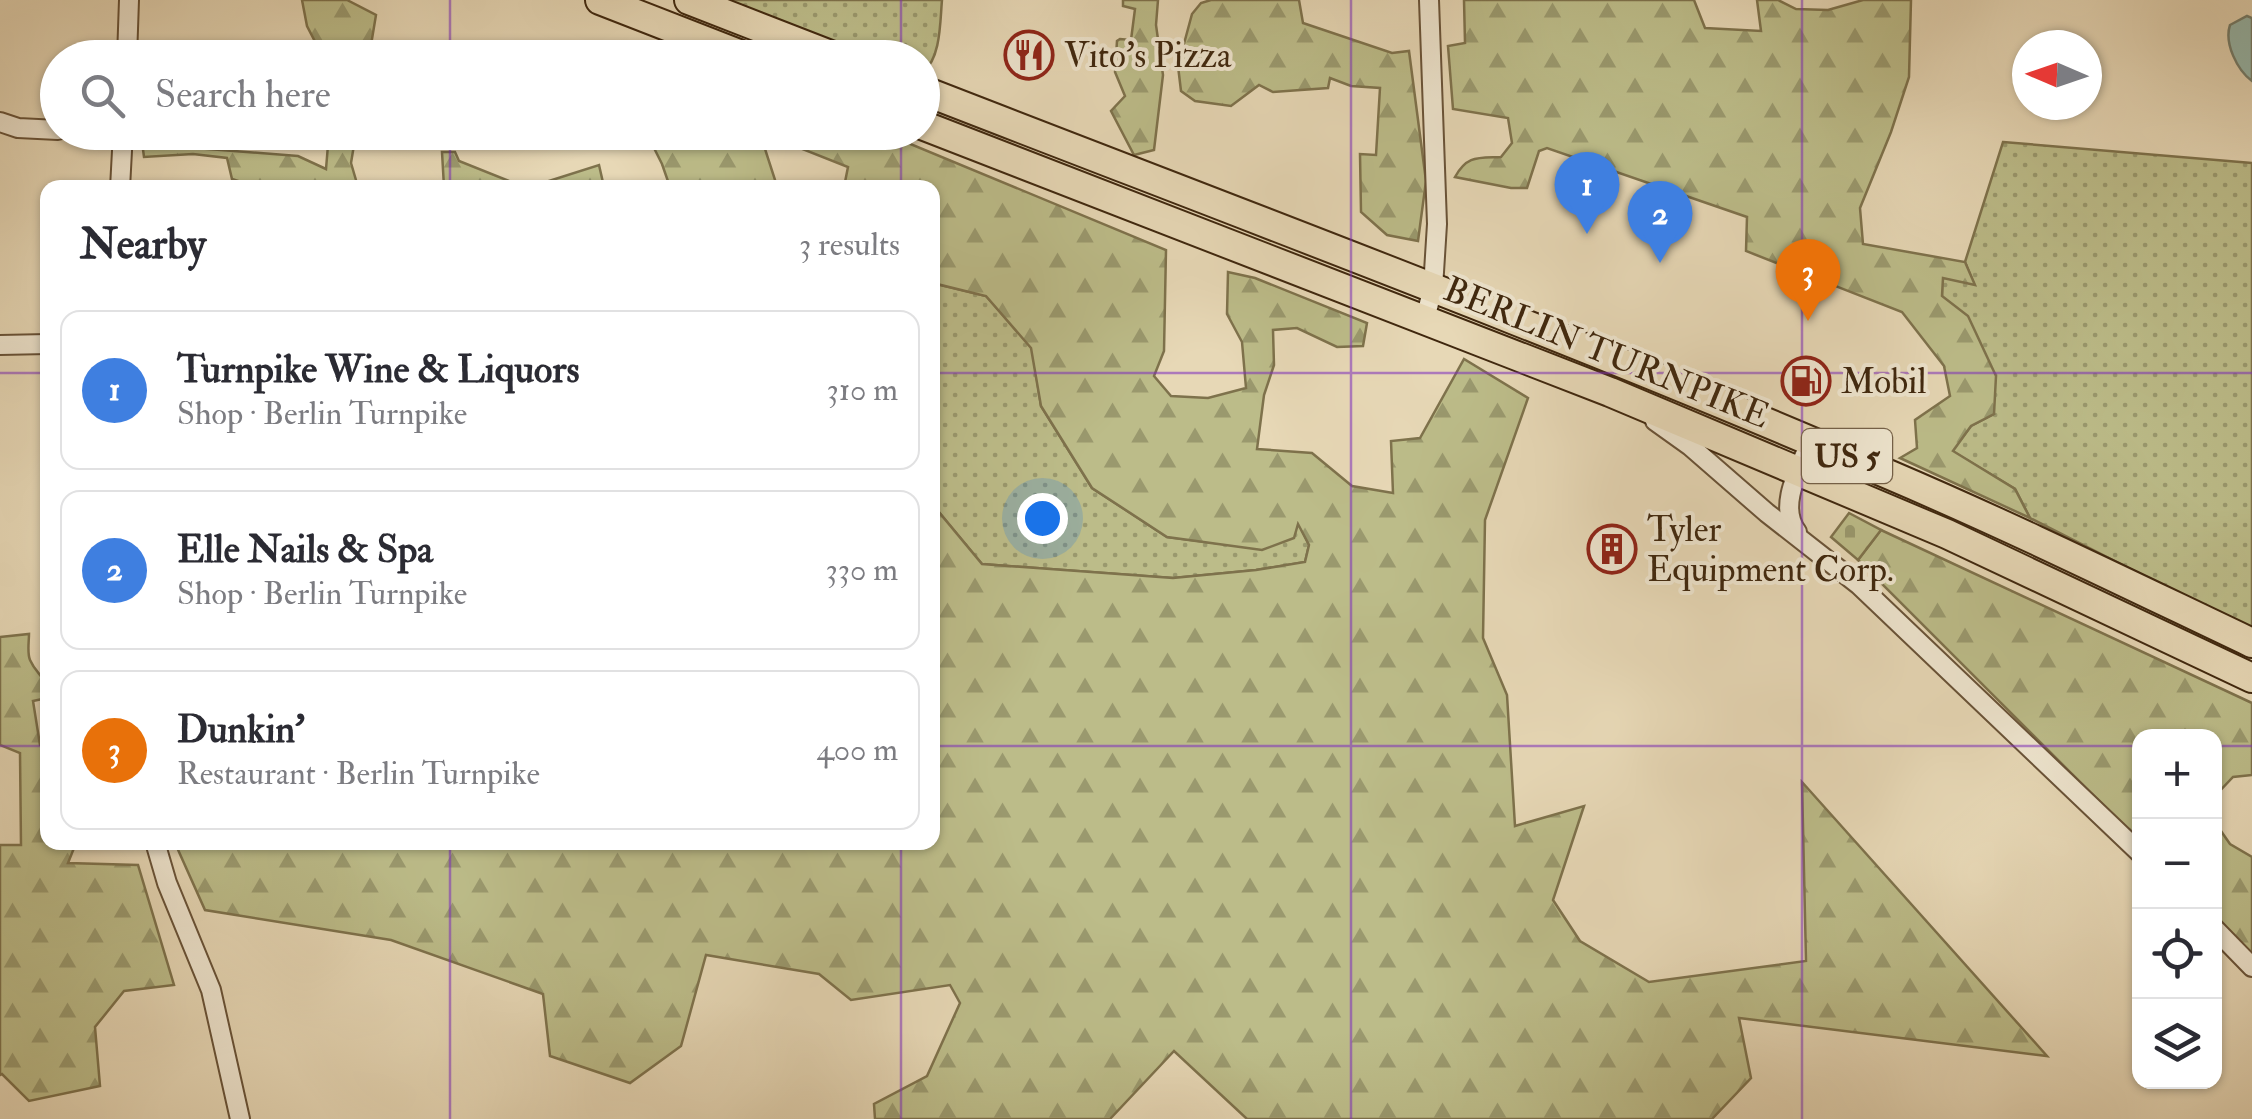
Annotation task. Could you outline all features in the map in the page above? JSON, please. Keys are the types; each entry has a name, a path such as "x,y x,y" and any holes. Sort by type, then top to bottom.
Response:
{"highway":[{"path":"600,0 635,6 710,40"},
{"path":"689,0 792,40"},
{"name":"BERLIN TURNPIKE","path":"940,97 1433,288 1810,441 2008,528 2252,643"},
{"name":"BERLIN TURNPIKE","path":"940,131 1610,392 2012,563 2252,678"}],"street":[{"path":"128,40 129,0"},
{"path":"1425,319 1433,288 1437,193 1429,0"},
{"path":"0,122 40,129"},
{"path":"120,180 121,150"},
{"path":"0,345 40,344"},
{"path":"1610,392 1690,446 1767,513 1860,585 2132,844"},
{"path":"1808,543 1789,520 1788,508 1810,441"},
{"path":"157,850 210,990 240,1119"},
{"path":"2222,936 2252,967"}],"green space":[{"path":"302,0 347,0 376,15 372,40 314,40"},
{"path":"720,0 942,0 938,40 822,40"},
{"path":"1123,0 1158,0 1156,25 1163,75 1154,150 1134,155 1111,111 1125,96 1115,72 1117,41 1131,40 1135,9 1123,6"},
{"path":"1299,0 1303,23 1392,53 1409,51 1426,181 1418,241 1387,235 1361,212 1360,154 1376,155 1380,88 1351,86 1330,78 1328,88 1273,92 1259,85 1231,106 1195,101 1181,91 1178,66 1192,14 1201,3"},
{"path":"1464,0 1694,0 1705,28 1761,31 1757,0 1778,0 1796,9 1828,10 1863,0 1911,0 1909,77 1860,208 1863,244 1965,262 1975,285 1943,278 1942,296 1968,316 1996,376 1994,414 1971,426 1953,451 2015,489 2030,518 1900,458 1917,448 1915,420 1950,396 1944,366 1902,312 1746,251 1747,217 1547,148 1539,151 1527,188 1455,177 1469,161 1501,157 1512,143 1508,118 1453,109 1448,46 1465,43"},
{"path":"2003,142 2252,163 2252,631 2030,518 2015,489 1952,451 1971,426 1994,414 1942,296 1942,277 1974,284 1965,262"},
{"path":"143,150 222,150 298,156 326,169 328,150 353,150 351,163 356,180 235,180 227,158 193,154 144,157"},
{"path":"655,150 765,150 775,180 668,180"},
{"path":"805,150 925,150 1166,250 1164,351 1154,376 1171,396 1208,398 1246,388 1242,342 1227,314 1228,272 1255,278 1367,323 1363,346 1337,347 1297,328 1273,330 1274,365 1264,395 1257,449 1312,453 1352,486 1393,493 1391,441 1420,438 1464,359 1528,398 1485,520 1483,638 1507,695 1515,826 1584,806 1553,900 1580,941 1649,982 1806,961 1802,782 2047,1056 1739,1018 1751,1078 1712,1119 1247,1119 1174,1051 1110,1119 875,1119 874,1104 927,1076 960,1003 950,985 851,1000 819,974 706,955 681,1046 630,1083 550,1056 543,994 391,940 205,910 178,850 940,850 940,513 982,564 1173,578 1305,562 1309,545 1298,524 1294,538 1262,550 1167,537 1092,488 1041,406 1031,348 986,296 940,285 940,180 845,180 848,167"},
{"path":"442,152 455,152 459,161 506,180 444,180"},
{"path":"599,165 602,180 552,180"},
{"path":"940,285 986,296 1032,348 1041,406 1092,488 1167,537 1262,549 1298,522 1309,545 1305,562 1173,578 982,564 940,513"},
{"path":"1849,513 1881,530 1858,560 1831,537"},
{"path":"1881,530 2252,703 2252,775 2233,777 2222,789 2222,729 2132,729 2132,834 1858,560"},
{"path":"29,634 29,657 40,675 40,700 33,701 40,745 40,850 73,850 68,863 138,865 174,985 124,991 95,1027 100,1086 29,1101 0,1075 0,845 21,845 20,753 0,745 0,637"},
{"path":"2222,832 2230,844 2252,857 2252,956 2222,925"}],"water":[{"path":"2247,16 2252,18 2252,81 2237,63 2229,40 2230,25"}],"place":[{"name":"Vito's Pizza","path":"1029,55"},
{"name":"Turnpike Wine & Liquors","path":"1587,234"},
{"name":"Elle Nails & Spa","path":"1660,263"},
{"name":"Dunkin'","path":"1808,321"},
{"name":"Mobil","path":"1806,381"},
{"name":"Tyler Equipment Corp.","path":"1612,549"}]}
